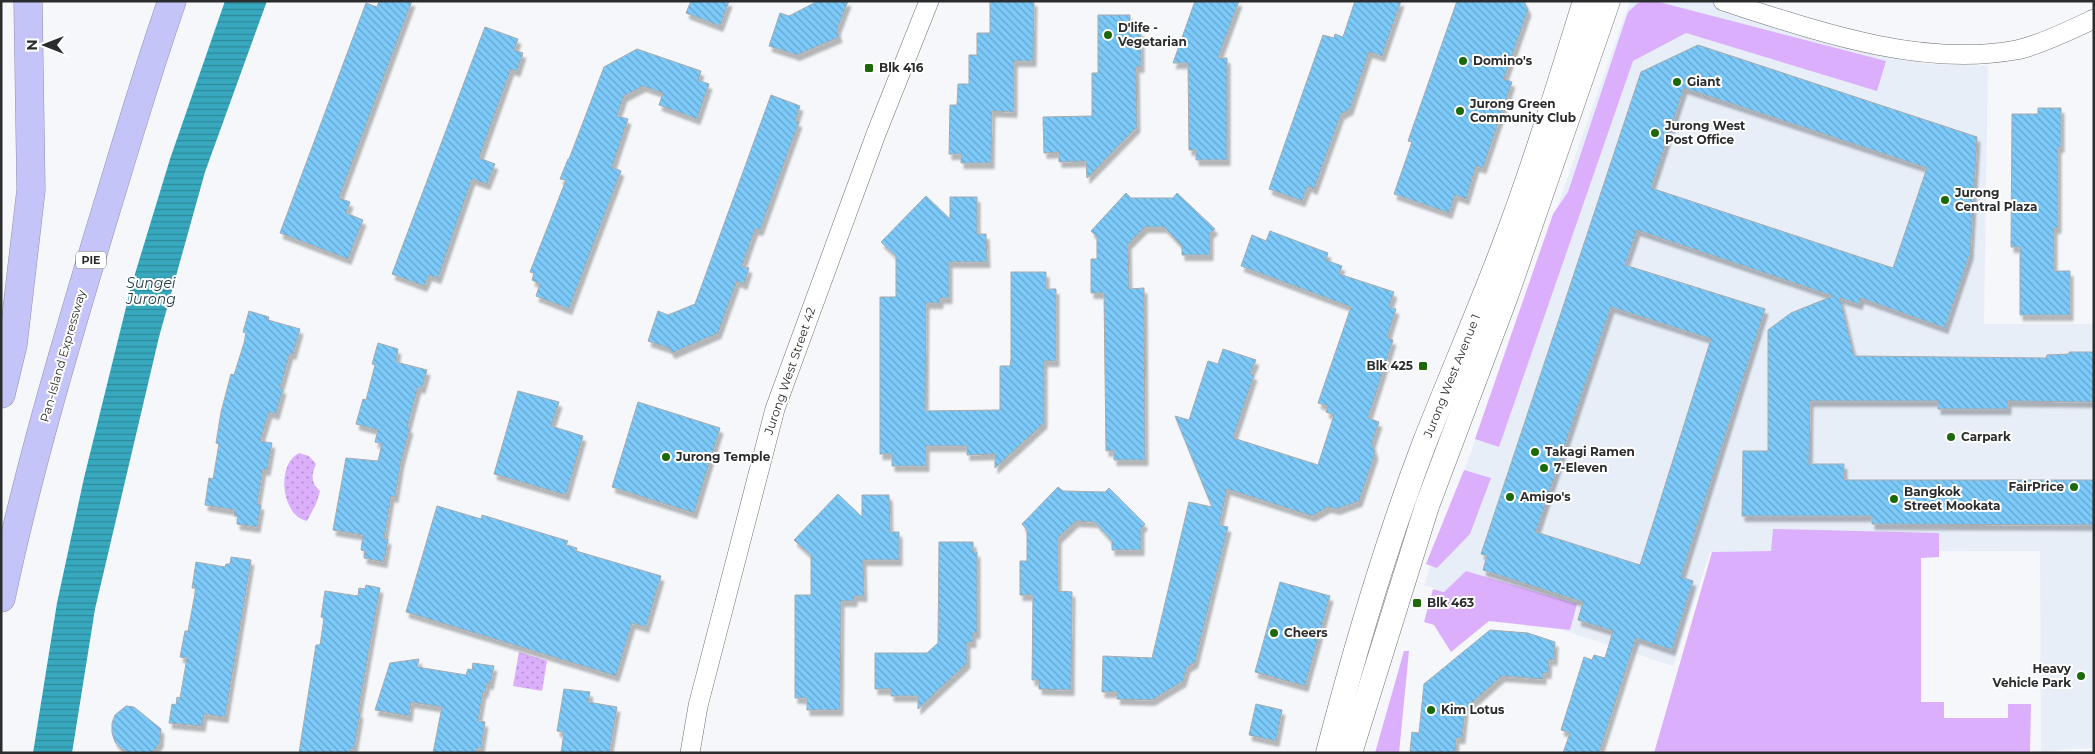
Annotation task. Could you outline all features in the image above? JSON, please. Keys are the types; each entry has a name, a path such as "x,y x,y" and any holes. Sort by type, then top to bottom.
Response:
{"highway":[{"path":"1,394 13,344 31,190 28,1"},
{"name":"Pan-Island Expressway","path":"1,598 17,522 62,356 152,57 172,1"}],"street":[{"name":"Jurong West Street 42","path":"690,753 698,706 775,408 876,134 929,1"},
{"name":"Jurong West Avenue 1","path":"1328,753 1369,609 1405,498 1424,445 1504,247 1585,1"},
{"name":"Jurong West Avenue 1","path":"1350,753 1427,506 1512,278 1608,1"},
{"path":"1723,1 1817,31 1919,52 1975,55 2018,50 2067,32 2094,19"}],"shaded area":[{"path":"1630,1 1710,1 1924,64 1988,66 1984,324 2094,324 2094,748 2067,749 2041,753 2040,551 1710,552 1673,666 1424,585"},
{"path":"1655,1 1886,61 1877,91 1686,33 1633,61 1499,447 1475,439 1553,214 1568,192 1628,12 1638,3"},
{"path":"299,453 309,456 316,464 313,479 320,491 307,521 298,517 292,510 287,500 285,489 287,468 292,459"},
{"path":"1464,470 1491,478 1470,534 1437,568 1426,564"},
{"path":"1773,529 1939,533 1939,557 1921,558 1921,702 1944,702 1944,718 2008,718 2008,704 2031,704 2030,753 1654,753 1712,552 1771,551"},
{"path":"1466,571 1577,604 1570,630 1489,621 1451,652 1434,625 1424,622 1433,589 1444,592"},
{"path":"1404,651 1409,651 1399,753 1375,753"},
{"path":"519,652 547,661 542,691 513,686"}],"water":[{"name":"Sungei Jurong","path":"225,1 267,1 205,172 159,337 95,609 72,753 33,753 57,603 84,478 131,287 170,159"}],"building":[{"path":"379,1 412,1 339,198 350,202 346,213 363,220 348,259 280,233 366,3 377,7"},
{"path":"691,1 729,1 720,26 686,13"},
{"path":"818,1 848,1 837,30 839,37 797,55 769,46 780,13 789,16"},
{"path":"990,1 1034,1 1033,61 1014,61 1014,112 992,111 991,163 961,163 961,154 949,154 950,105 957,105 958,84 969,84 969,55 977,55 977,33 990,33"},
{"path":"1195,1 1239,1 1218,58 1227,58 1227,160 1196,160 1196,150 1189,150 1188,63 1173,63"},
{"path":"1355,1 1401,1 1382,56 1369,52 1350,109 1341,114 1314,189 1308,186 1302,201 1269,189 1323,35 1334,38 1335,34 1343,37"},
{"name":"Jurong Green Community Club","path":"1457,1 1524,1 1528,10 1504,79 1512,82 1483,168 1476,166 1466,199 1455,195 1449,213 1394,194 1412,142 1408,141"},
{"path":"1098,15 1130,15 1130,31 1141,31 1141,67 1136,67 1137,127 1087,178 1086,161 1059,162 1059,152 1044,153 1043,117 1092,116 1092,73 1098,73"},
{"path":"485,27 518,39 514,50 523,53 517,71 511,69 479,158 495,164 487,184 472,179 438,278 429,275 424,286 392,274"},
{"path":"1698,45 1977,137 1970,254 1945,328 1861,298 1859,304 1840,298 1854,356 2046,358 2047,355 2069,354 2069,352 2094,352 2094,402 2008,401 2008,409 1938,409 1938,401 1810,401 1809,464 1844,464 1844,480 2094,480 2094,525 1872,524 1872,516 1742,516 1743,451 1768,451 1768,330 1791,313 1833,296 1637,230 1625,265 1765,309 1681,577 1693,581 1672,650 1636,638 1599,753 1563,753 1570,733 1561,730 1584,657 1592,660 1594,655 1605,658 1613,631 1578,620 1583,602 1483,570 1487,556 1481,554 1641,72","holes":["1684,88 1927,168 1893,268 1651,188","1611,307 1711,339 1640,565 1536,532"]},
{"path":"637,49 701,71 698,80 709,84 697,119 659,105 663,93 643,86 624,96 617,116 628,119 612,167 621,171 569,309 536,296 540,284 532,280 534,273 530,272 566,180 560,179 604,67"},
{"path":"771,95 800,106 795,121 799,122 760,230 755,229 742,266 749,268 744,284 737,281 718,333 672,353 669,348 648,341 658,311 668,315 695,304"},
{"path":"2038,108 2061,108 2061,147 2058,147 2058,228 2054,228 2054,271 2070,271 2070,315 2020,315 2020,247 2011,247 2012,114 2038,114"},
{"path":"1126,193 1131,198 1173,198 1177,193 1215,229 1210,233 1210,255 1182,255 1182,246 1164,227 1145,227 1128,244 1129,289 1144,288 1145,460 1114,460 1114,450 1106,451 1104,293 1091,293 1091,259 1097,259 1097,237 1091,231"},
{"path":"926,196 950,219 950,197 977,197 977,234 986,234 987,262 949,262 949,298 940,298 940,303 926,303 925,411 1000,410 1000,366 1010,366 1011,359 1011,272 1046,272 1046,289 1056,289 1056,361 1044,361 1044,423 995,468 995,454 967,455 967,446 926,446 926,466 892,466 892,454 880,454 880,297 896,297 896,256 881,242"},
{"path":"1270,231 1328,253 1326,260 1342,266 1339,274 1394,292 1389,307 1396,309 1387,338 1393,340 1368,418 1379,422 1372,443 1375,454 1359,501 1337,509 1328,507 1312,516 1227,489 1219,525 1228,527 1195,662 1187,667 1183,681 1152,700 1117,699 1118,692 1102,692 1103,656 1152,658 1189,502 1212,507 1175,416 1189,420 1208,361 1218,364 1223,349 1256,360 1250,374 1254,375 1233,438 1318,465 1334,415 1326,412 1328,406 1318,403 1351,307 1241,266 1252,235 1266,241"},
{"path":"249,311 269,317 268,320 300,329 293,354 290,353 280,388 283,389 276,414 269,412 260,441 272,443 267,470 263,469 257,504 261,505 257,527 237,524 238,516 234,516 235,510 205,505 209,478 213,479 219,444 216,443 221,412 231,374 234,375 244,343 246,333 243,332"},
{"path":"378,343 398,349 396,362 427,370 422,388 418,387 407,428 410,428 401,461 395,497 391,496 384,539 388,539 384,562 364,558 365,551 361,550 363,535 333,530 346,458 378,461 382,444 375,442 378,430 356,424 363,399 366,400 375,365 372,364"},
{"path":"518,391 559,402 551,426 583,436 566,495 494,474"},
{"name":"Jurong Temple","path":"638,402 720,428 694,513 612,487"},
{"path":"1058,487 1063,491 1105,492 1109,488 1145,524 1141,528 1141,550 1112,550 1112,541 1095,522 1076,521 1058,538 1058,591 1072,592 1071,690 1039,689 1039,680 1032,680 1033,595 1020,595 1020,561 1027,561 1027,530 1022,524"},
{"path":"838,494 862,517 862,495 889,495 890,532 899,532 899,560 863,560 864,596 854,596 854,601 841,601 840,710 807,710 807,698 795,698 795,595 811,595 811,555 794,540"},
{"path":"437,506 481,519 482,515 568,541 566,545 577,548 576,551 661,576 646,627 632,623 616,676 406,612"},
{"path":"939,542 973,542 973,552 977,552 977,633 973,633 973,642 967,642 967,663 918,709 918,696 891,696 891,689 875,689 875,653 927,653 938,643"},
{"path":"231,557 251,560 225,717 204,714 202,726 169,723 172,704 176,705 177,697 180,698 187,658 180,657 185,631 188,631 196,588 192,588 196,562 225,567 226,564 230,564"},
{"path":"1280,582 1330,596 1305,686 1255,672"},
{"path":"366,585 380,588 358,712 360,713 354,749 351,748 350,753 299,753 316,645 320,645 324,618 321,617 325,591 358,596 359,588 365,589"},
{"path":"1490,630 1528,633 1555,642 1554,660 1549,659 1548,673 1543,673 1543,679 1502,676 1465,709 1462,738 1456,738 1455,753 1416,753 1410,751 1412,732 1419,733 1424,684"},
{"path":"419,659 417,667 466,675 468,669 472,670 473,663 494,666 490,684 487,683 485,692 483,692 478,721 485,722 481,748 477,748 476,753 433,753 442,707 411,702 409,716 375,710 390,663"},
{"path":"564,689 590,692 588,702 617,707 609,753 561,753 564,732 557,731"},
{"path":"1256,704 1282,710 1276,741 1249,735"},
{"path":"126,706 134,707 161,729 160,742 151,753 129,753 115,742 112,733 112,723 115,715"}],"place":[{"name":"D'life - Vegetarian","path":"1108,35"},
{"name":"Domino's","path":"1463,61"},
{"name":"Blk 416","path":"869,68"},
{"name":"Giant","path":"1677,82"},
{"name":"Jurong Green Community Club","path":"1460,111"},
{"name":"Jurong West Post Office","path":"1655,133"},
{"name":"Jurong Central Plaza","path":"1945,200"},
{"name":"Blk 425","path":"1423,366"},
{"name":"Carpark","path":"1951,437"},
{"name":"Takagi Ramen","path":"1535,452"},
{"name":"Jurong Temple","path":"666,457"},
{"name":"7-Eleven","path":"1544,468"},
{"name":"FairPrice","path":"2074,487"},
{"name":"Amigo's","path":"1510,497"},
{"name":"Bangkok Street Mookata","path":"1894,499"},
{"name":"Blk 463","path":"1417,603"},
{"name":"Cheers","path":"1274,633"},
{"name":"Heavy Vehicle Park","path":"2081,676"},
{"name":"Kim Lotus","path":"1431,710"}]}
